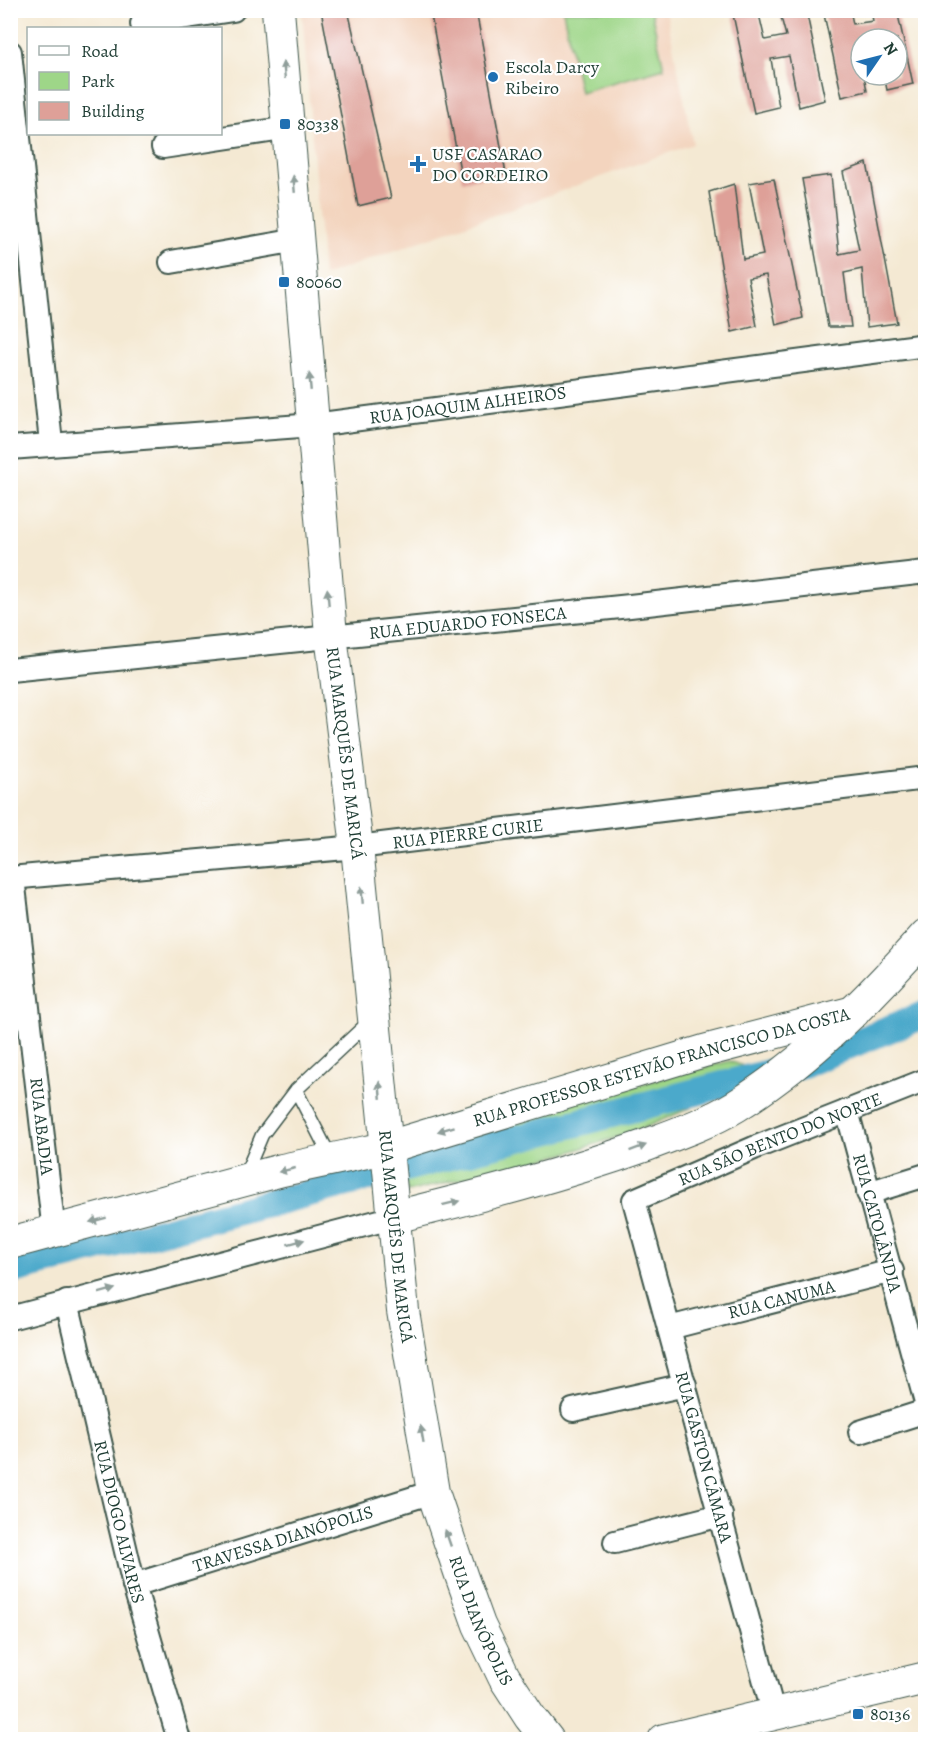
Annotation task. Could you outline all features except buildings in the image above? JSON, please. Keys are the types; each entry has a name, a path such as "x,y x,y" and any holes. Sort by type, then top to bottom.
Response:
{"main road":[{"name":"RUA MARQUÊS DE MARICÁ","path":"278,10 332,635 357,847 385,1150 394,1214 403,1311 433,1492"},
{"name":"RUA PROFESSOR ESTEVÃO FRANCISCO DA COSTA","path":"394,1214 524,1185 621,1154 696,1126 736,1106 780,1074 810,1039 859,1007 926,935"},
{"name":"RUA PROFESSOR ESTEVÃO FRANCISCO DA COSTA","path":"10,1243 242,1182 331,1160 385,1150 704,1051 810,1039"},
{"name":"RUA DIANÓPOLIS","path":"433,1492 479,1625 504,1677 548,1740"},
{"path":"664,1740 926,1678"}],"street":[{"path":"142,24 233,10"},
{"path":"10,52 17,174 51,443"},
{"path":"163,147 289,128"},
{"path":"171,262 298,240"},
{"name":"RUA JOAQUIM ALHEIROS","path":"10,448 51,443 314,425 925,348"},
{"name":"RUA EDUARDO FONSECA","path":"10,670 618,607 926,572"},
{"name":"RUA PIERRE CURIE","path":"12,878 357,847 926,778"},
{"name":"RUA ABADIA","path":"12,878 54,1232"},
{"name":"RUA SÃO BENTO DO NORTE","path":"634,1200 926,1080"},
{"name":"RUA CATOLÂNDIA","path":"847,1111 868,1193 892,1271 917,1335 926,1402"},
{"path":"868,1193 926,1175"},
{"name":"RUA GASTON CÂMARA","path":"634,1200 774,1715"},
{"path":"10,1318 394,1214"},
{"name":"RUA CANUMA","path":"669,1328 892,1271"},
{"name":"RUA DIOGO ALVARES","path":"67,1302 134,1585 179,1740"},
{"path":"573,1410 685,1385"},
{"path":"860,1432 926,1411"},
{"name":"TRAVESSA DIANÓPOLIS","path":"134,1585 433,1492"},
{"path":"615,1542 721,1515"}],"lane":[{"path":"242,1182 262,1135 296,1090 373,1018"},
{"path":"296,1090 331,1160"}],"shaded area":[{"name":"Escola Darcy Ribeiro","path":"302,11 666,11 693,144 323,276"}],"green space":[{"path":"563,11 651,11 664,68 580,92"},
{"path":"730,1061 743,1066 748,1074 690,1108 639,1130 564,1154 407,1192 402,1158 424,1140"}],"waterway":[{"path":"10,1271 803,1064 926,1014"}],"place":[{"name":"Escola Darcy Ribeiro","path":"493,77"},
{"name":"80338","path":"285,124"},
{"name":"USF CASARAO DO CORDEIRO","path":"418,164"},
{"name":"80060","path":"284,282"},
{"name":"80136","path":"858,1714"}]}
